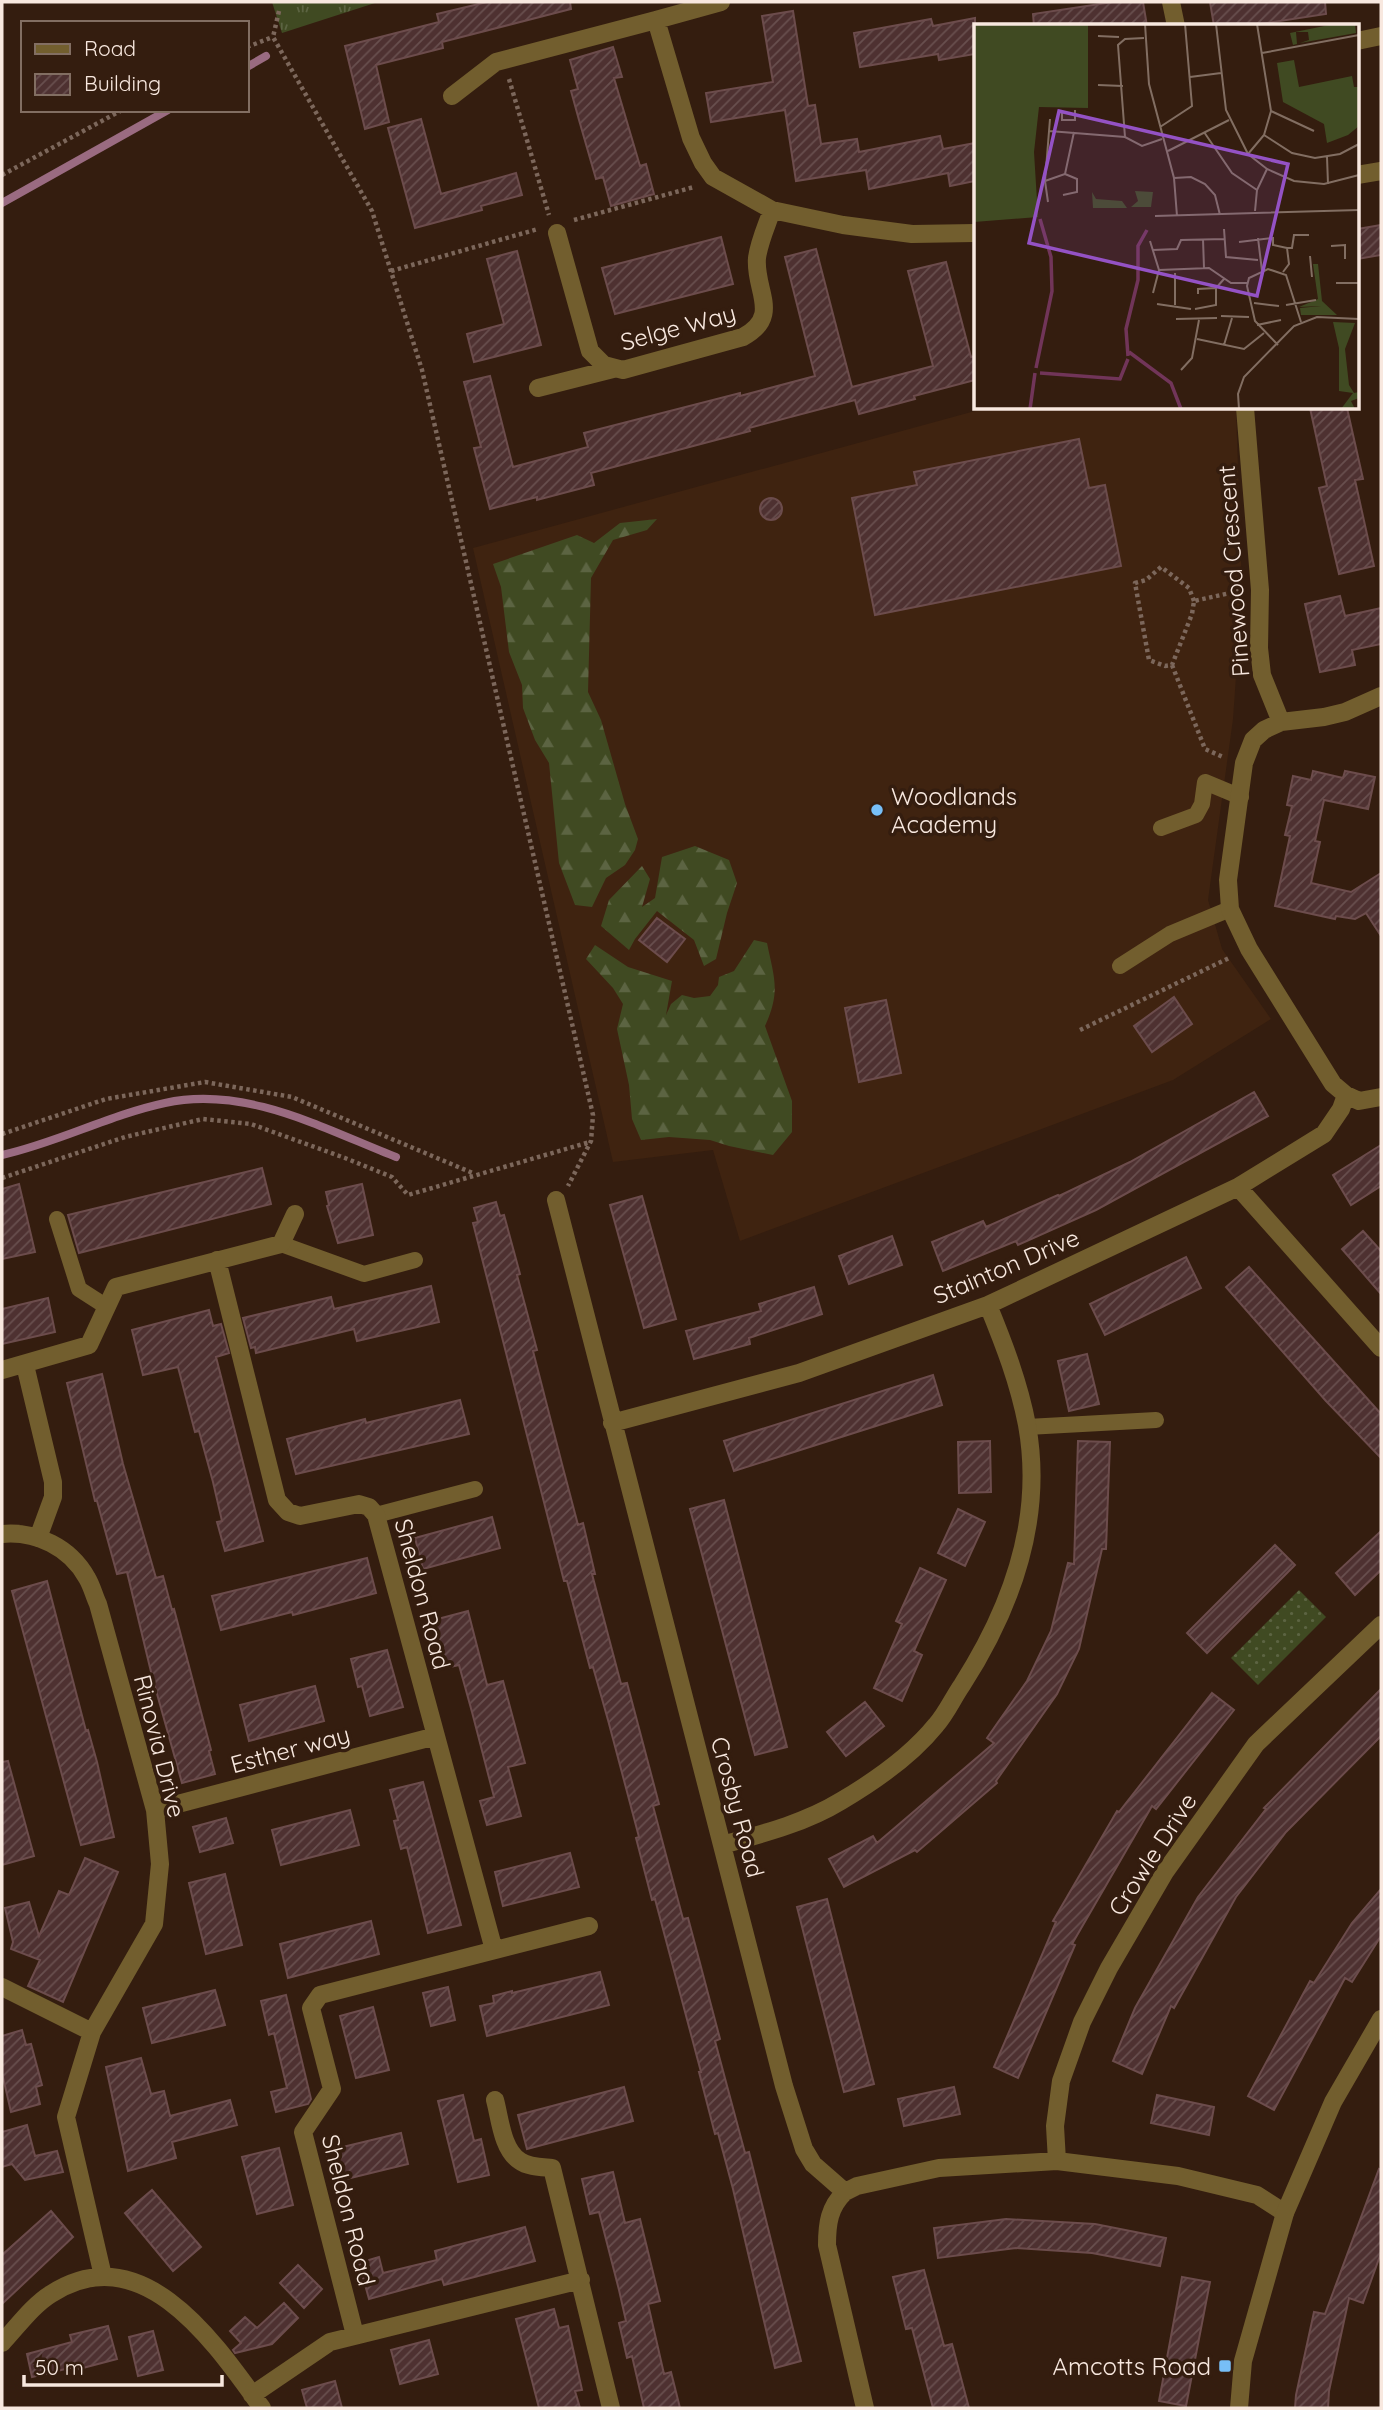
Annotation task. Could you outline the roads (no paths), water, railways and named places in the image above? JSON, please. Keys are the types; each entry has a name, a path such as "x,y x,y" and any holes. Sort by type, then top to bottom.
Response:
{"street":[{"path":"452,96 496,62 721,2"},
{"path":"1171,2 1176,24"},
{"path":"656,20 691,138 702,163 713,177 772,210 843,225 912,234 974,233"},
{"path":"1358,41 1381,36"},
{"path":"1358,175 1381,171"},
{"name":"Selge Way","path":"538,388 613,369 633,368 743,337 752,332 764,315 765,304 757,260 772,210"},
{"name":"Selge Way","path":"555,227 590,351 604,365 613,369"},
{"name":"Pinewood Crescent","path":"1245,410 1260,590 1259,648 1262,674 1280,722"},
{"path":"1381,696 1345,712 1280,722 1264,730 1253,740 1244,763 1229,866 1230,909 1249,949 1323,1068 1346,1095 1359,1101 1381,1097"},
{"name":"Stainton Drive","path":"612,1423 799,1373 988,1305 1238,1187 1324,1134 1341,1109 1346,1095"},
{"path":"1238,1187 1381,1348"},
{"name":"Crosby Road","path":"556,1200 784,2086 804,2149 813,2164 845,2192"},
{"path":"2,1370 89,1345 116,1287 281,1244 295,1214"},
{"name":"Sheldon Road","path":"217,1260 277,1500 288,1512 300,1516 359,1504 369,1507 376,1515 494,1951"},
{"path":"722,1844 796,1822 839,1803 905,1756 936,1725 996,1626 1013,1586 1028,1533 1031,1473 1027,1427 1009,1358 988,1305"},
{"path":"2,1534 18,1533 38,1538 53,1497 53,1482 25,1365"},
{"name":"Rinovia Drive","path":"38,1538 55,1545 70,1556 87,1577 98,1604 155,1810 160,1864 154,1924 92,2032 66,2117 103,2276"},
{"name":"Crowle Drive","path":"1057,2161 1055,2126 1061,2081 1082,2022 1109,1968 1165,1872 1256,1744 1381,1625"},
{"name":"Esther way","path":"155,1810 436,1736"},
{"name":"Sheldon Road","path":"355,2335 303,2132 331,2089 311,2008 320,1995 589,1926"},
{"path":"2,1987 92,2032"},
{"path":"1239,2408 1243,2361 1284,2213 1333,2102 1381,2019"},
{"path":"495,2099 508,2147 519,2161 552,2168 611,2408"},
{"path":"865,2408 827,2245 827,2228 837,2200 857,2186 939,2168 1057,2161 1178,2176 1257,2195 1284,2213"},
{"path":"2,2343 49,2295 75,2281 103,2276 130,2279 154,2289 209,2340 257,2402 330,2342 580,2280"}],"lane":[{"path":"1161,828 1196,815 1202,804 1205,782 1241,797"},
{"path":"1120,966 1170,934 1230,909"},
{"path":"57,1219 79,1289 107,1307"},
{"path":"281,1244 364,1274 415,1260"},
{"path":"1027,1427 1156,1420"},
{"path":"376,1515 475,1489"}],"waterway":[{"path":"248,66 266,56"},
{"path":"2,203 164,112"},
{"path":"2,1155 43,1144 144,1108 195,1099 225,1100 284,1113 396,1157"}],"place":[{"name":"Woodlands Academy","path":"877,810"},
{"name":"Amcotts Road","path":"1225,2366"}]}
